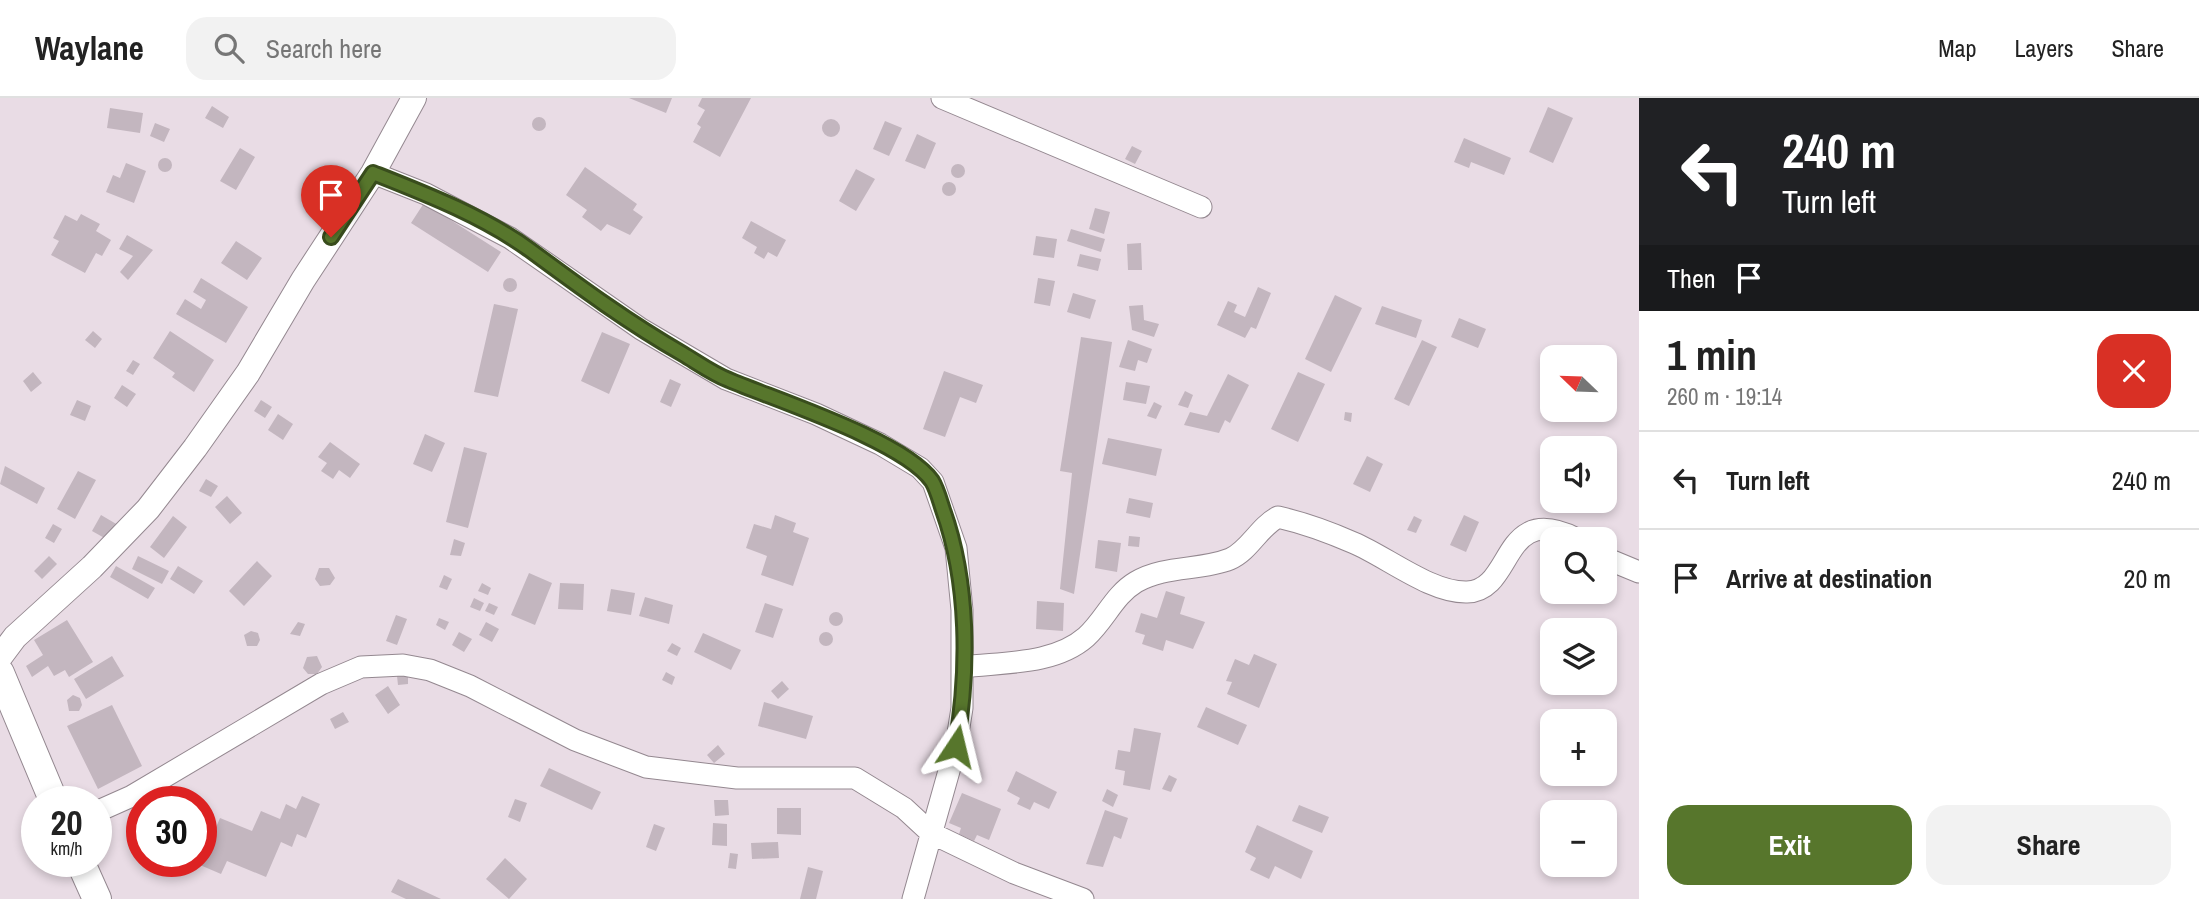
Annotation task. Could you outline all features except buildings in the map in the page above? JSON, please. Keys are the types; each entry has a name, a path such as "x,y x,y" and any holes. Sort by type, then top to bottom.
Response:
{"main road":[{"path":"0,673 47,786"},
{"path":"87,877 97,899"}],"street":[{"path":"0,657 15,637 92,568 156,499 248,373 303,280 373,173 414,98"},
{"path":"942,98 1201,207"},
{"path":"373,173 426,194 500,233 640,329 726,379 816,414 880,444 920,468 933,482 956,548 963,667 962,708 956,746 914,899"},
{"path":"963,667 1043,658 1066,649 1086,637 1121,592 1139,580 1171,569 1231,559 1264,524 1278,517 1305,523 1356,543 1430,583 1464,593 1478,591 1491,581 1508,552 1523,535 1540,529"},
{"path":"1617,563 1639,572"},
{"path":"112,805 132,796 321,684 361,667 403,665 430,670 470,686 575,740 646,767 737,778 855,778 895,802 931,833 1014,873 1083,899"}],"route":[{"path":"331,237 373,173 469,215 529,250 549,267 640,329 726,379 816,414 880,444 920,468 933,482 956,548 962,610 963,667 962,708 956,746"}]}
